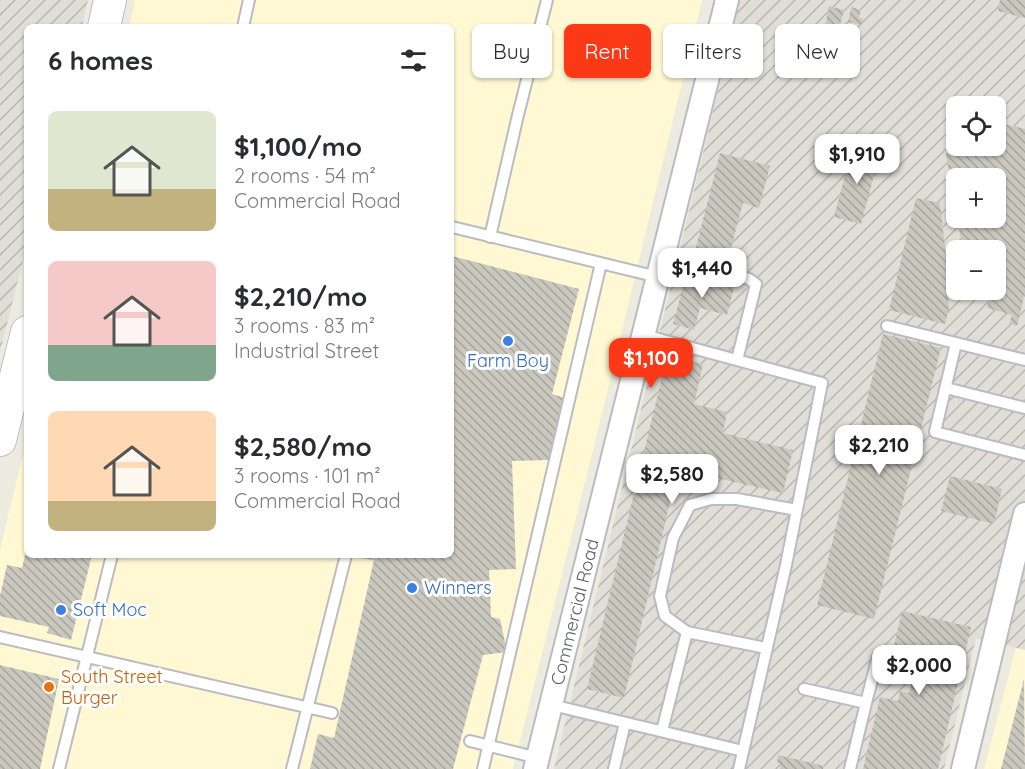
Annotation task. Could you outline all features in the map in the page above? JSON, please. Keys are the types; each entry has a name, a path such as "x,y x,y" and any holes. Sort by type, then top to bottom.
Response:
{"street":[{"path":"105,24 110,0"},
{"name":"Commercial Road","path":"537,763 727,0"},
{"path":"0,440 24,344"},
{"path":"963,769 1025,514"}],"lane":[{"path":"244,24 249,0"},
{"path":"490,237 547,0"},
{"path":"454,228 601,263 661,266 749,279 756,284 737,360"},
{"path":"483,769 601,263"},
{"path":"886,326 1025,360"},
{"path":"644,335 822,383 786,565 739,769"},
{"path":"957,343 935,432 1025,455"},
{"path":"946,388 1025,408"},
{"path":"766,648 687,632 664,616 660,596 673,538 690,505 711,499 737,499 797,510"},
{"path":"59,769 111,558"},
{"path":"292,769 345,558"},
{"path":"662,731 687,632"},
{"path":"0,637 332,713"},
{"path":"849,769 878,656"},
{"path":"804,689 866,703"},
{"path":"552,705 743,751"},
{"path":"614,769 625,723"},
{"path":"470,741 537,763"}],"shaded area":[{"path":"0,0 88,0 83,24 24,24 24,257 0,352"},
{"path":"135,0 702,0 696,24 663,24 663,78 683,78 513,769 0,769 0,549 24,451 24,558 454,558 454,24 130,24"},
{"path":"740,0 1025,0 1025,650 976,638 944,769 554,769 721,78 763,78 763,24 734,24"},
{"path":"1016,648 1025,650 1025,769 984,769"}],"building":[{"path":"1000,0 1025,0 1025,18 998,11"},
{"path":"829,6 844,10 840,24 825,24"},
{"path":"851,7 861,10 859,18 863,19 861,25 848,22"},
{"path":"1006,124 1025,129 1025,293 1017,326 1009,324 1012,315 987,308 989,300 1006,300 1006,240 961,240 959,228 1006,228 1006,168 948,168 946,156 1006,156"},
{"path":"853,145 880,153 861,224 834,217"},
{"path":"720,153 770,166 759,208 743,203 727,263 694,255"},
{"path":"916,198 940,203 946,256 946,300 949,300 949,308 945,324 889,310"},
{"path":"454,257 579,289 552,394 565,398 549,460 512,461 516,569 489,570 491,617 500,619 507,652 483,655 453,769 310,769 318,734 334,738 374,560 359,558 454,558"},
{"path":"687,272 735,284 727,315 700,308 694,330 673,324"},
{"path":"883,334 941,348 874,619 817,605"},
{"path":"667,356 703,364 694,404 727,412 723,433 793,450 783,493 703,475 699,491 674,485 624,698 587,689"},
{"path":"950,476 1002,489 994,524 941,511"},
{"path":"24,558 91,558 71,640 47,633 49,627 0,616 0,596 7,565 22,568"},
{"path":"902,611 971,627 938,769 863,769 880,697 898,701 900,691 909,693 915,669 890,663"},
{"path":"0,665 59,679 40,769 0,769"},
{"path":"1024,679 1025,769 1001,769"},
{"path":"778,755 824,766 823,769 780,769 781,764 777,763"}],"place":[{"name":"Farm Boy","path":"508,341"},
{"name":"Winners","path":"412,588"},
{"name":"Soft Moc","path":"61,610"},
{"name":"South Street Burger","path":"49,687"}]}
